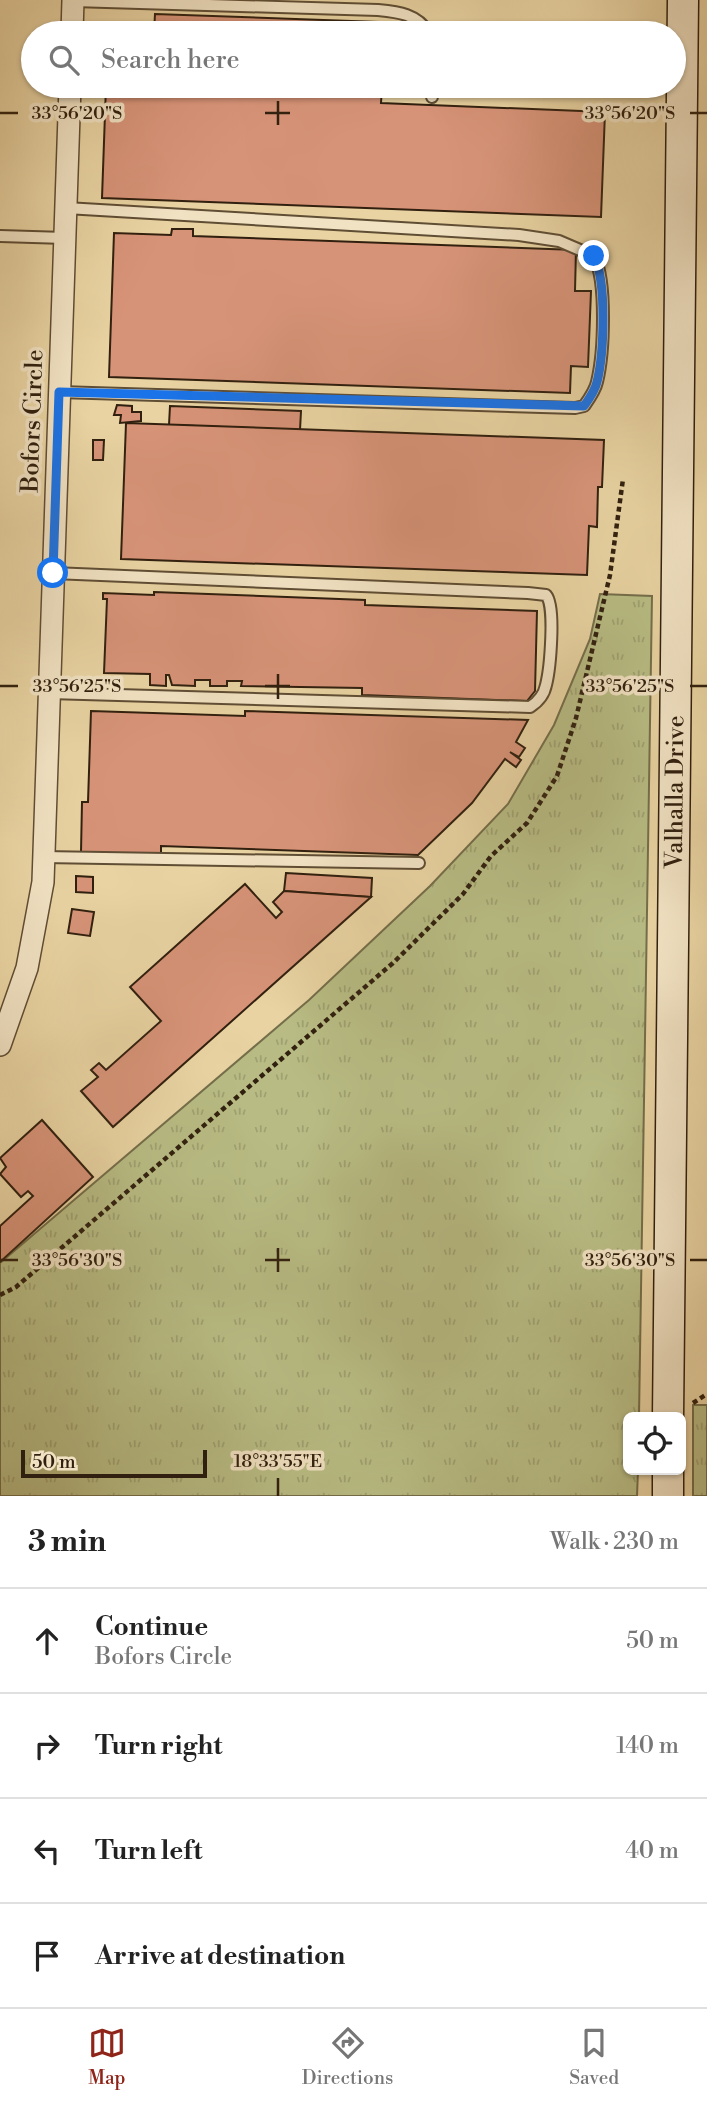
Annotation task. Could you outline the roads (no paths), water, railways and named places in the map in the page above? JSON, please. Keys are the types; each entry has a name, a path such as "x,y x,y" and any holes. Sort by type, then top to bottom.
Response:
{"main road":[{"name":"Valhalla Drive","path":"683,0 683,21"},
{"name":"Valhalla Drive","path":"679,1411 683,98"},
{"path":"668,1475 668,1496"}],"street":[{"path":"72,21 73,0"},
{"name":"Bofors Circle","path":"0,1045 27,968 37,924 43,857 70,98"}],"lane":[{"path":"73,0 378,10 402,12 422,21"},
{"path":"59,392 575,408 584,406 597,385 600,359 601,269 594,256 559,241 519,235 66,208"},
{"path":"0,236 65,238"},
{"path":"49,693 530,707 538,702 546,686 552,613 550,600 546,595 528,593 53,573"},
{"path":"43,857 419,863"}]}
